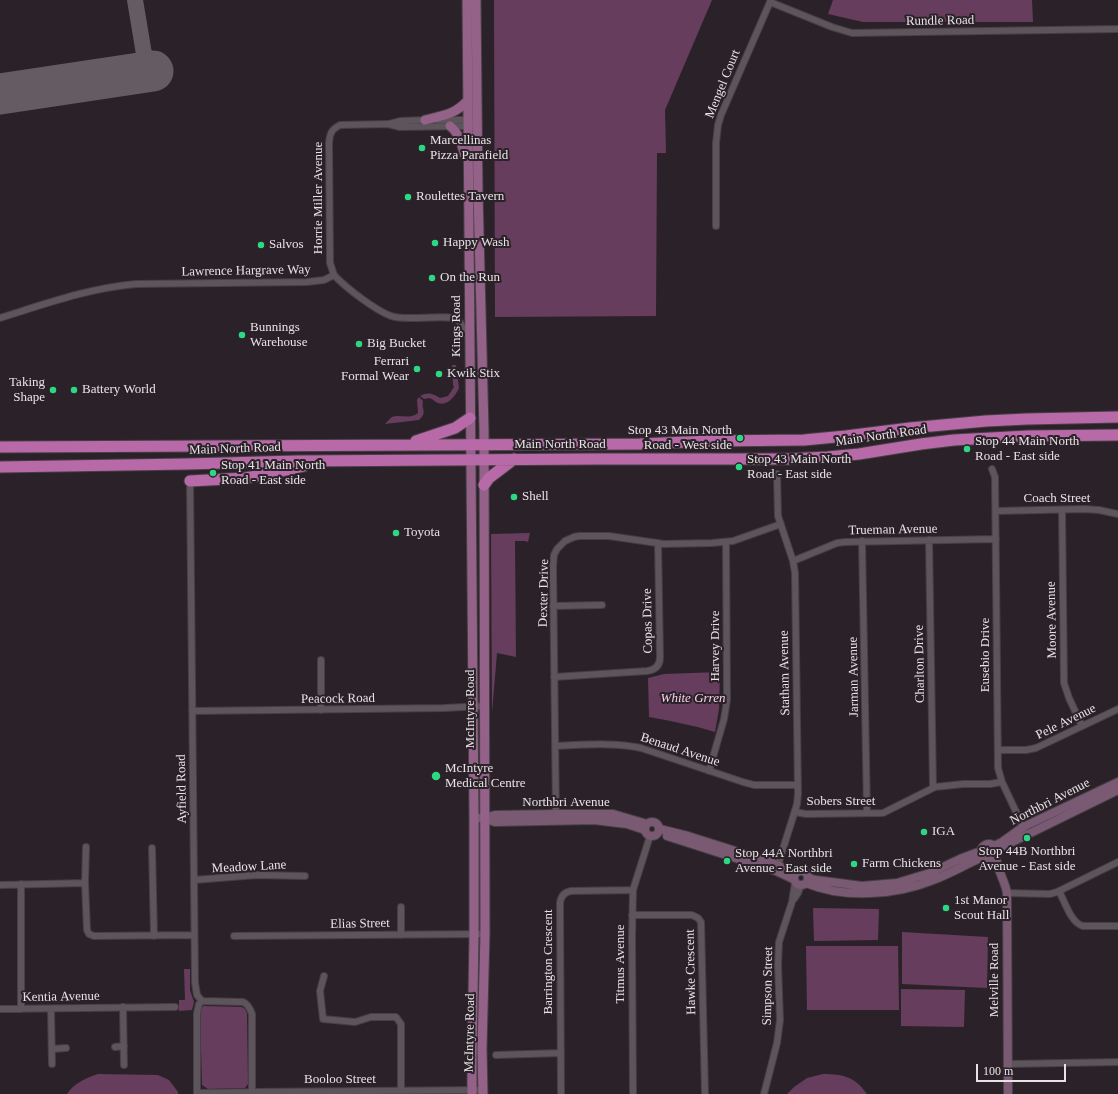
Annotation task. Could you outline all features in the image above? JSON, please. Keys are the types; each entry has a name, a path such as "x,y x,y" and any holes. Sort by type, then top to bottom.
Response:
{"highway":[{"name":"Main North Road","path":"0,447 634,444 804,440 986,421 1118,417"},
{"path":"408,444 455,428 470,418"},
{"name":"Main North Road","path":"0,467 514,459 788,459 859,454 954,440 1028,436 1118,435"},
{"path":"484,485 489,478 514,459"},
{"path":"190,481 251,477 324,461"}],"main road":[{"name":"Kings Road","path":"467,0 471,460"},
{"name":"Kings Road","path":"476,0 483,445"},
{"path":"425,120 453,113 461,108 468,100"},
{"path":"450,126 458,135 468,166"},
{"name":"McIntyre Road","path":"483,445 485,934 482,1049 483,1092"},
{"name":"McIntyre Road","path":"471,460 474,818 472,1092"},
{"path":"472,585 479,584 484,561"}],"street":[{"name":"Rundle Road","path":"770,1 832,27 852,33 1118,30"},
{"name":"Mengel Court","path":"716,226 716,143 718,125 746,55 770,1"},
{"name":"Horrie Miller Avenue","path":"334,275 330,264 330,135 334,128 340,125 388,124 400,121 425,120 468,123"},
{"name":"Horrie Miller Avenue","path":"388,124 400,127 450,126 478,122"},
{"name":"Lawrence Hargrave Way","path":"0,318 112,286 136,284 307,282 324,280 334,275"},
{"path":"334,275 344,285 370,304 392,317 449,317 457,319 462,324 470,340"},
{"name":"Eusebio Drive","path":"992,470 995,477 996,511 998,768 1002,782 1025,831"},
{"name":"Statham Avenue","path":"777,474 778,516 793,561 795,573 798,784 797,804 777,868"},
{"name":"Ayfield Road","path":"190,481 195,989 202,1002"},
{"name":"Moore Avenue","path":"1062,510 1064,682 1069,698 1082,726"},
{"name":"Coach Street","path":"996,511 1098,510 1118,514"},
{"name":"Dexter Drive","path":"556,817 553,561 557,549 564,541 574,537 584,536 615,537 664,544 726,542 733,541 780,524"},
{"name":"Trueman Avenue","path":"793,561 837,543 862,541 996,539"},
{"name":"Charlton Drive","path":"929,540 933,788"},
{"name":"Jarman Avenue","path":"862,541 867,813"},
{"name":"Harvey Drive","path":"709,771 722,728 727,700 726,542"},
{"name":"Copas Drive","path":"554,677 647,671 657,667 660,657 658,543"},
{"path":"553,606 602,605"},
{"path":"320,710 321,660"},
{"name":"Peacock Road","path":"192,711 484,706"},
{"name":"Pele Avenue","path":"998,750 1026,750 1036,748 1118,709"},
{"name":"Benaud Avenue","path":"555,746 633,746 754,785 798,784"},
{"name":"Sobers Street","path":"795,812 806,814 883,812 933,788 943,785 990,784 1002,782"},
{"name":"Northbri Avenue","path":"1025,831 1118,782"},
{"name":"Northbri Avenue","path":"474,818 484,818 496,815 556,817 613,814 652,830 688,836 777,868 790,871 800,879 862,886 897,883 930,873 960,859 990,853 1002,842 1118,790"},
{"name":"Titmus Avenue","path":"633,1094 633,890 652,830"},
{"path":"86,847 85,883 87,930 89,934 94,936 194,935"},
{"path":"152,848 154,936"},
{"name":"Melville Road","path":"990,853 1008,893 1008,1094"},
{"path":"1008,893 1050,894 1118,862"},
{"name":"Meadow Lane","path":"194,880 257,876 305,876"},
{"name":"Simpson Street","path":"764,1094 777,1043 780,1020 778,965 779,942 800,879"},
{"path":"0,885 85,883"},
{"path":"20,884 21,1009"},
{"name":"Barrington Crescent","path":"561,1094 561,897 564,893 571,891 633,890"},
{"path":"1059,891 1072,918 1079,925 1118,926"},
{"path":"401,907 401,935"},
{"name":"Hawke Crescent","path":"632,915 692,915 698,918 701,922 705,1094"},
{"name":"Elias Street","path":"234,936 485,934"},
{"path":"324,976 320,991 323,1019 355,1022 371,1017 396,1017 401,1024 401,1091"},
{"path":"197,1093 197,1013 199,1004 202,1002 243,1002 250,1008 252,1014 252,1092"},
{"path":"123,1007 124,1065"},
{"name":"Kentia Avenue","path":"0,1009 175,1007"},
{"path":"51,1009 52,1064"},
{"path":"115,1047 124,1046"},
{"path":"52,1049 66,1048"},
{"path":"496,1055 561,1054"},
{"path":"1008,1064 1118,1062"},
{"name":"Booloo Street","path":"197,1093 344,1093 401,1091 483,1092"}],"green space":[{"path":"494,0 712,0 665,110 666,153 657,153 656,316 495,317"},
{"path":"833,0 1032,0 1033,22 863,22 828,14"},
{"path":"452,365 456,365 459,388 451,400 441,404 432,399 424,399 420,396 432,394 440,398 448,396 454,387"},
{"path":"419,397 423,401 424,413 419,420 385,424 389,419 395,416 408,417 418,413 417,400"},
{"path":"530,533 528,542 515,541 516,657 497,653 492,713 491,534"},
{"name":"White Grren","path":"720,672 719,709 715,732 690,725 649,717 648,678 664,674"},
{"path":"813,908 879,909 878,940 814,941"},
{"path":"902,932 988,937 987,988 902,984"},
{"path":"806,946 898,946 899,1010 807,1010"},
{"path":"184,969 190,969 190,990 194,1002 192,1010 179,1011 179,1000 185,1000"},
{"path":"901,989 965,990 964,1027 901,1026"},
{"path":"203,1006 242,1007 245,1009 247,1013 248,1084 245,1088 208,1089 202,1085 200,1011"},
{"path":"98,1074 158,1075 169,1080 178,1094 67,1094 77,1084"},
{"path":"823,1074 843,1076 853,1080 863,1088 867,1094 787,1094 807,1078"}],"taxiway":[{"path":"135,0 147,72"},
{"path":"127,75 139,66 144,52"}],"runway":[{"path":"0,94 153,71"}],"place":[{"name":"Marcellinas Pizza Parafield","path":"422,148"},
{"name":"Roulettes Tavern","path":"408,197"},
{"name":"Happy Wash","path":"435,243"},
{"name":"Salvos","path":"261,245"},
{"name":"On the Run","path":"432,278"},
{"name":"Bunnings Warehouse","path":"242,335"},
{"name":"Big Bucket","path":"359,344"},
{"name":"Ferrari Formal Wear","path":"417,369"},
{"name":"Kwik Stix","path":"439,374"},
{"name":"Taking Shape","path":"53,390"},
{"name":"Battery World","path":"74,390"},
{"name":"Stop 43 Main North Road - West side","path":"740,438"},
{"name":"Stop 44 Main North Road - East side","path":"967,449"},
{"name":"Stop 43 Main North Road - East side","path":"739,467"},
{"name":"Stop 41 Main North Road - East side","path":"213,473"},
{"name":"Shell","path":"514,497"},
{"name":"Toyota","path":"396,533"},
{"name":"McIntyre Medical Centre","path":"436,776"},
{"name":"IGA","path":"924,832"},
{"name":"Stop 44B Northbri Avenue - East side","path":"1027,838"},
{"name":"Stop 44A Northbri Avenue - East side","path":"727,861"},
{"name":"Farm Chickens","path":"854,864"},
{"name":"1st Manor Scout Hall","path":"946,908"}]}
